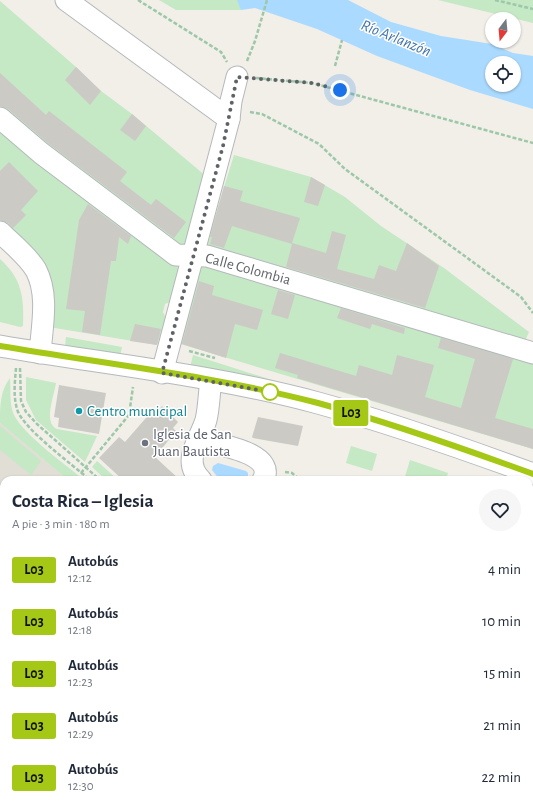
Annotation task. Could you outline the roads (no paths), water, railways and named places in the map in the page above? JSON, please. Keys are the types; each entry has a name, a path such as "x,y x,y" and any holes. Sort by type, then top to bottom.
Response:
{"street":[{"path":"66,0 230,114"},
{"path":"162,373 194,256 230,114 237,77"},
{"name":"Calle Colombia","path":"0,118 41,153 176,255 207,256 533,352"},
{"path":"0,232 25,256 36,271 41,286 44,305 26,356"},
{"path":"0,346 26,356 211,380 318,403 431,437 533,474"},
{"path":"199,476 192,465 192,452 206,420 211,380"},
{"path":"198,439 253,454 261,461 265,469 263,476"}],"water":[{"name":"Río Arlanzón","path":"237,0 348,0 391,22 441,36 485,43 485,48 501,48 513,53 533,56 533,109 470,90 377,56 317,29 255,8 241,10"},
{"path":"218,463 246,471 248,476 217,476 212,470 213,466"}],"place":[{"name":"Centro municipal","path":"79,411"},
{"name":"Iglesia de San Juan Bautista","path":"145,443"}]}
